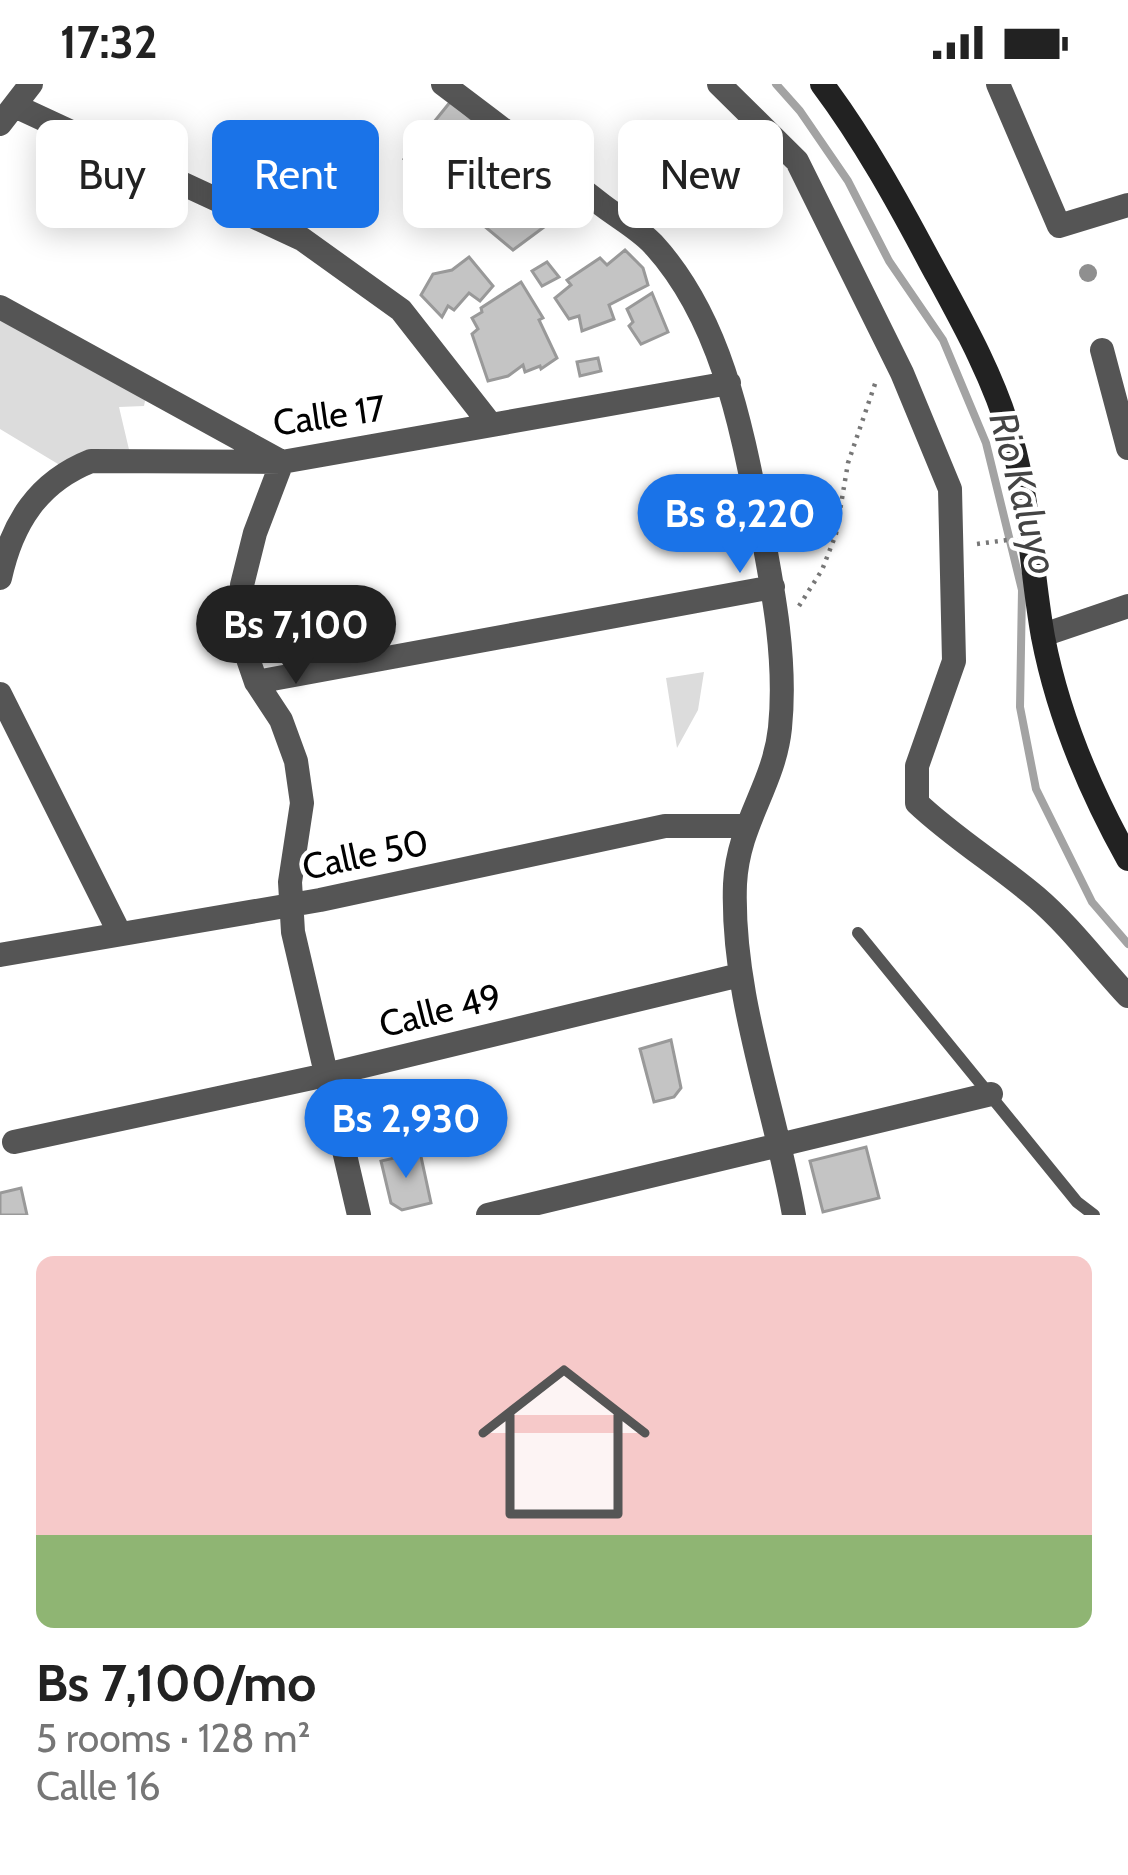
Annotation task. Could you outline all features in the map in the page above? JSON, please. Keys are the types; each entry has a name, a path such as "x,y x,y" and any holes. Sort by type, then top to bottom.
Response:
{"main road":[{"path":"821,84 902,210 985,370 1010,434 1028,503 1043,635 1064,718 1128,859"}],"street":[{"path":"31,84 7,115 302,239 401,310 491,425"},
{"path":"442,84 650,241 682,281 729,383 780,633 781,723 775,765 744,826 735,879 740,975 794,1215"},
{"path":"719,84 797,161 929,431 950,489 954,661 917,766 916,803 953,838 988,857 1041,901 1128,996"},
{"path":"998,84 1059,226 1128,205"},
{"path":"0,307 282,462 255,533 242,585 246,653 256,682 281,720 296,761 302,803 290,882 293,932 358,1215"},
{"path":"1102,350 1128,448"},
{"name":"Calle 17","path":"0,578 19,521 42,488 92,461 282,462 729,383"},
{"path":"256,682 773,587"},
{"path":"1043,635 1128,606"},
{"path":"0,694 120,934"},
{"name":"Calle 50","path":"0,955 291,906 665,826 744,826"},
{"name":"Calle 49","path":"14,1142 326,1075 740,975"},
{"path":"488,1215 992,1094"}],"lane":[{"path":"858,933 1077,1202 1094,1215"}],"path":[{"path":"780,633 822,570 836,534 848,463 890,348"}],"shaded area":[{"path":"0,316 147,391 144,406 119,407 131,458 68,470 0,429"},
{"path":"704,672 698,710 677,748 666,678"}],"building":[{"path":"451,101 472,120 436,120"},
{"path":"486,228 543,228 513,250"},
{"path":"625,250 643,268 648,285 609,305 614,319 582,331 579,316 569,319 555,298 571,285 567,280 600,258 607,265"},
{"path":"469,257 493,286 480,301 469,293 454,310 448,306 442,317 421,295 433,274 452,270"},
{"path":"547,262 559,277 542,286 532,271"},
{"path":"521,282 543,318 539,320 557,358 541,369 525,372 523,365 508,376 488,381 472,334 478,329 472,318"},
{"path":"652,293 668,332 641,344 629,326 633,322 627,309"},
{"path":"598,358 601,371 580,376 577,362"},
{"path":"671,1040 681,1088 674,1097 654,1102 640,1049"},
{"path":"866,1147 879,1198 823,1212 810,1161"},
{"path":"420,1152 431,1203 402,1210 391,1203 381,1161"},
{"path":"21,1188 27,1215 0,1215 0,1193"}],"waterway":[{"name":"Rio Kaluyo","path":"776,84 848,181 889,261 943,340 986,443 1022,590 1020,707 1036,789 1092,902 1128,944"}]}
